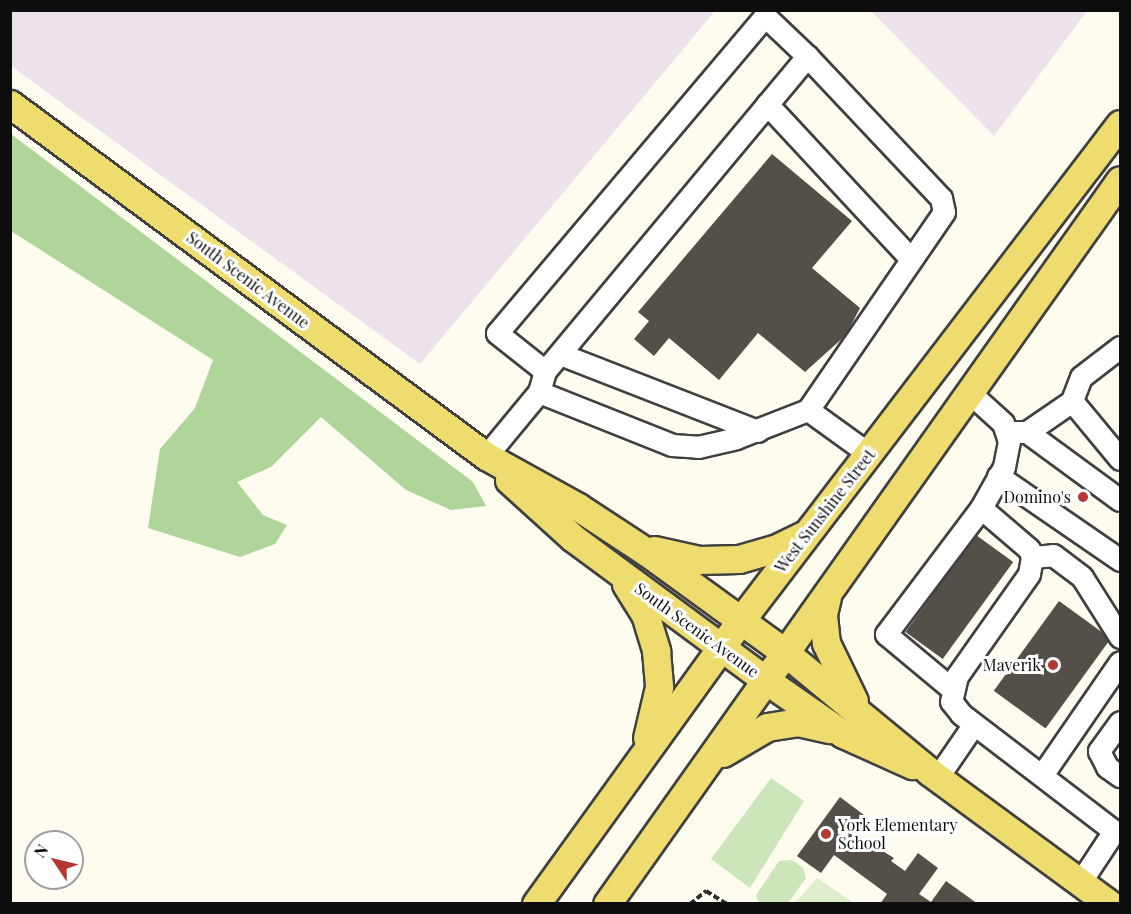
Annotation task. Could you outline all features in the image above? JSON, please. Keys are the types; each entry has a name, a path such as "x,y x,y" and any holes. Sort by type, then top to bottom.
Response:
{"main road":[{"name":"South Scenic Avenue","path":"10,104 486,456 633,543 741,620 860,710 933,775 1081,881 1105,902"},
{"name":"West Sunshine Street","path":"536,903 741,620 1120,124"},
{"path":"607,903 787,654 1120,180"},
{"name":"South Scenic Avenue","path":"486,456 533,503 612,567 767,681 843,734 933,775"},
{"path":"633,543 681,558 739,559 775,549 808,533"},
{"path":"612,567 645,614 656,651 657,704 638,763"},
{"path":"834,584 825,601 823,629 841,678 860,710"},
{"path":"705,767 735,744 767,727 798,722 843,734"}],"lane":[{"path":"538,392 672,444 698,447 757,430 808,410 944,212 941,198 807,56 765,16 497,333 545,371"},
{"path":"486,456 538,392 545,371 807,56"},
{"path":"767,104 912,259"},
{"path":"952,689 886,634 981,508 1001,472 1017,432 1072,401 1081,377 1120,347"},
{"path":"560,354 757,430"},
{"path":"971,394 1017,432 1120,500"},
{"path":"1072,401 1120,459"},
{"path":"808,410 869,454"},
{"path":"1001,472 1114,545 1120,545"},
{"path":"1001,472 1120,560"},
{"path":"981,508 1029,549 1032,557 1029,574 957,676 952,689 951,701 974,724 1118,831 1081,881"},
{"path":"1032,557 1053,555 1082,577 1120,636"},
{"path":"1042,776 1120,662"},
{"path":"1120,722 1099,751 1107,767 1120,776"},
{"path":"933,775 974,724"}],"path":[{"path":"690,903 706,891 727,903"}],"shaded area":[{"path":"11,10 715,11 420,364 11,66"},
{"path":"871,11 1087,11 994,136"}],"green space":[{"path":"11,134 473,482 486,506 451,510 406,490 321,417 271,467 237,482 263,515 287,525 275,544 240,557 148,528 160,449 195,408 213,360 11,231"},
{"path":"771,778 804,801 750,888 711,859"},
{"path":"792,860 803,868 806,878 788,903 759,903 756,895 779,861"},
{"path":"817,878 854,903 795,903"}],"building":[{"path":"772,154 852,221 812,268 860,308 846,335 805,372 758,333 719,380 669,338 654,356 634,339 649,321 638,312"},
{"name":"Maverik","path":"976,535 1013,562 943,659 905,632"},
{"name":"Maverik","path":"1059,601 1111,639 1046,728 994,691"},
{"path":"840,797 864,815 852,832 894,858 891,861 905,871 918,853 938,868 919,894 931,902 946,881 978,904 880,904 887,894 834,855 821,873 797,856"}],"place":[{"name":"Domino's","path":"1083,497"},
{"name":"Maverik","path":"1053,665"},
{"name":"York Elementary School","path":"826,834"}]}
